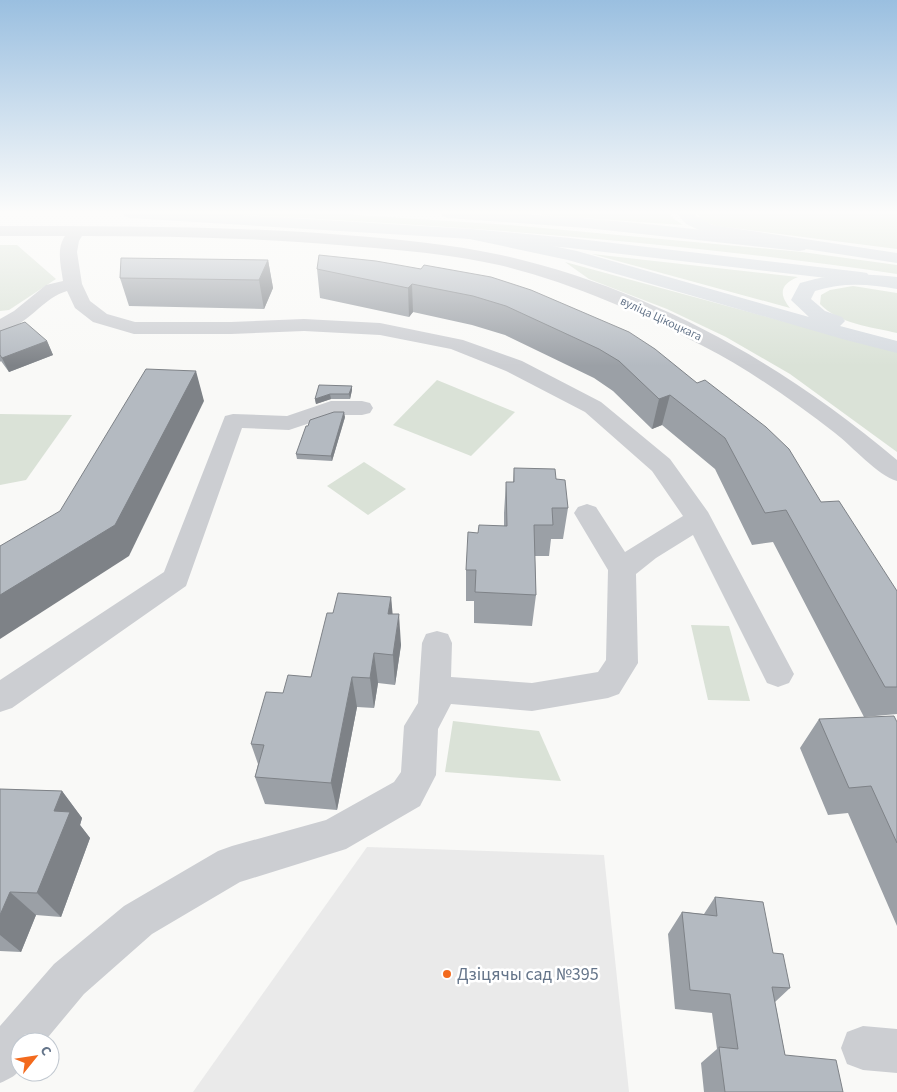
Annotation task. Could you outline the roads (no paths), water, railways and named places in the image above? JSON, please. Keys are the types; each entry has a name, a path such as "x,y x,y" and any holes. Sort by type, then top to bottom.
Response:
{"main road":[{"path":"603,264 897,347"},
{"path":"750,264 897,283"},
{"path":"861,277 822,282 807,288 801,300 818,314 856,327 897,337"}],"street":[{"path":"70,264 73,284 82,304 100,318 134,328 231,328 304,325 380,329 456,344 514,366 594,407 661,465 699,519 778,674"},
{"name":"вуліца Цікоцкага","path":"513,264 585,285 661,317 742,359 816,408 897,473"},
{"path":"0,327 21,315 53,289 73,284"},
{"path":"0,698 176,578 234,421 289,424 330,408 362,408"},
{"path":"434,688 532,697 608,684 622,664 622,570 587,513"},
{"path":"622,570 646,550 699,519"},
{"path":"0,1060 69,980 138,920 232,865 333,836 407,794 418,774 421,726 434,706 437,643"}],"place":[{"name":"Дзіцячы сад №395","path":"447,974"}]}
